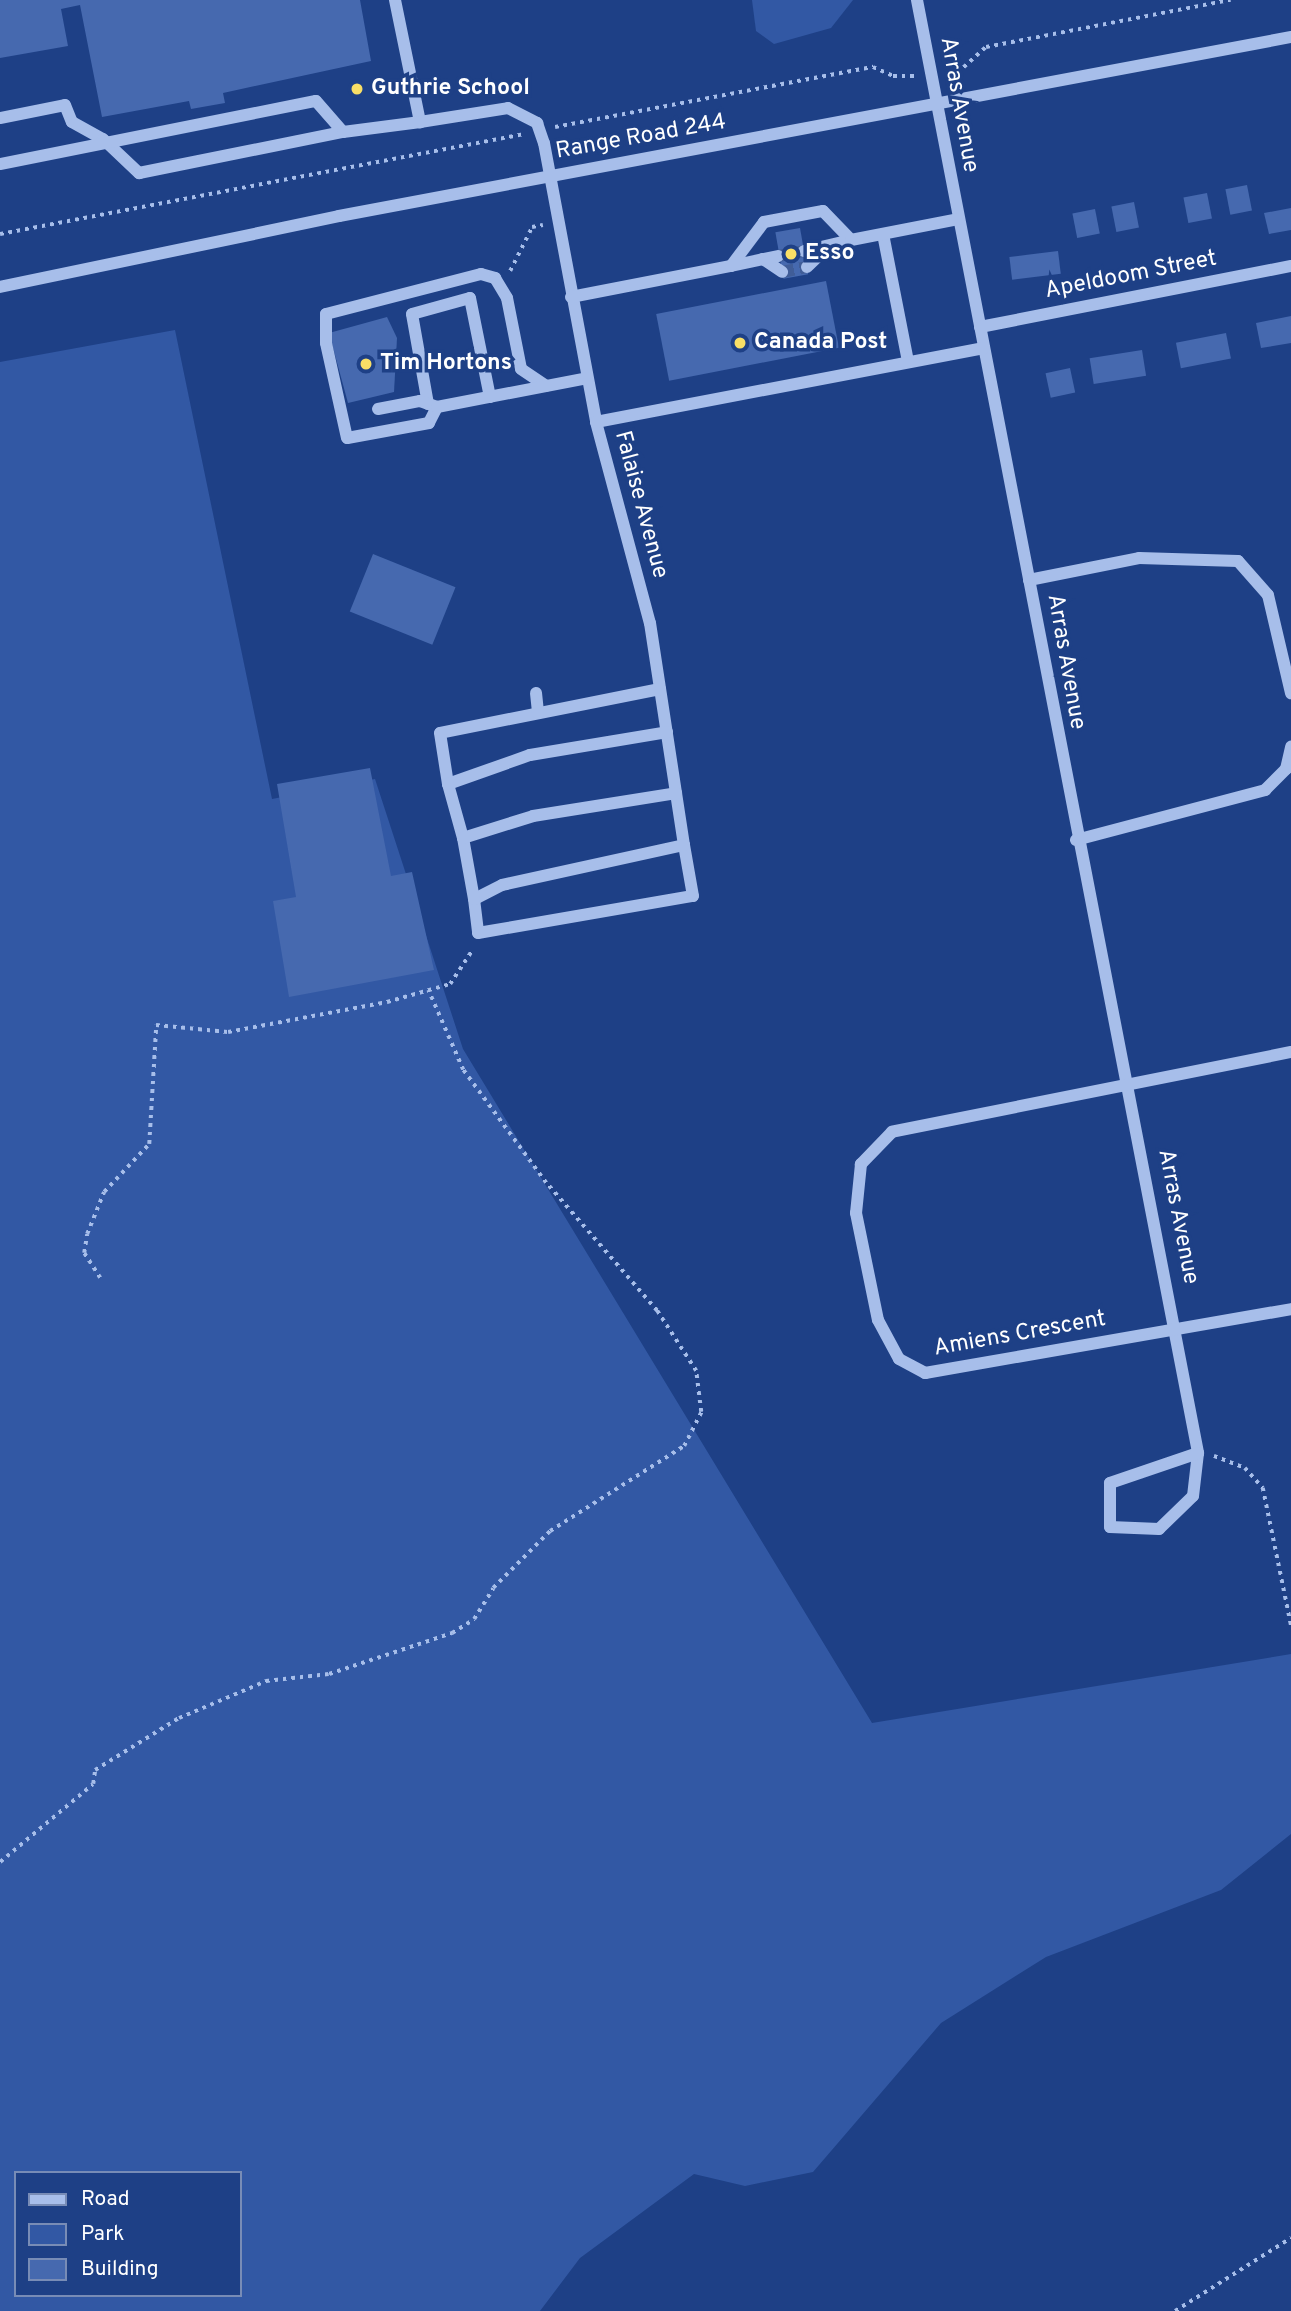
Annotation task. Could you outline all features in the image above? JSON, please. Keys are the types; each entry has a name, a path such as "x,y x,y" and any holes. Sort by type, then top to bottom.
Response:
{"street":[{"path":"395,0 420,122"},
{"name":"Arras Avenue","path":"917,0 935,105 1029,580 1076,840 1178,1330 1198,1453 1193,1496 1158,1529 1110,1527 1110,1483 1198,1453"},
{"name":"Range Road 244","path":"0,287 550,177 1291,37"},
{"path":"0,164 103,139 316,101 343,132"},
{"path":"0,118 65,105 72,122 103,139 139,173 343,132 508,107 529,116 540,131"},
{"name":"Falaise Avenue","path":"478,933 693,896 650,623 596,422 540,131"},
{"path":"731,266 764,222 823,211 851,240"},
{"path":"803,251 958,219"},
{"path":"883,234 908,362"},
{"path":"807,267 829,245"},
{"path":"572,297 778,256"},
{"path":"763,259 782,272"},
{"name":"Apeldoom Street","path":"980,327 1291,266"},
{"path":"489,397 470,298 412,314 432,405 429,423 347,438 326,343 326,314 481,274 499,283 521,369 546,386"},
{"path":"596,422 984,348"},
{"path":"378,409 489,397 587,378"},
{"path":"1029,580 1139,558 1238,561 1268,595 1291,693"},
{"path":"478,933 463,838 448,784 440,733 660,689"},
{"path":"536,693 538,713"},
{"path":"448,784 530,755 667,732"},
{"path":"1076,840 1265,790 1286,769 1291,747"},
{"path":"463,838 533,816 676,793"},
{"path":"474,900 502,886 684,845"},
{"name":"Amiens Crescent","path":"1291,1052 1128,1082 891,1132 861,1164 859,1226 878,1320 900,1359 925,1373 1291,1309"}],"path":[{"path":"0,234 873,67 893,76 957,73 986,47 1231,0"},
{"path":"499,283 518,264 532,227 558,222"},
{"path":"100,1278 84,1253 87,1234 104,1192 149,1144 156,1025 228,1032 450,984 469,964 478,933"},
{"path":"0,1862 93,1784 94,1770 179,1718 266,1681 329,1674 452,1633 474,1619 493,1588 550,1531 684,1446 701,1412 696,1371 656,1311 546,1183 463,1070 428,990"},
{"path":"1198,1453 1231,1459 1263,1488 1291,1625"},
{"path":"1175,2311 1291,2238"}],"green space":[{"path":"752,0 853,0 831,28 774,44 756,31"},
{"path":"175,330 272,799 375,779 463,1049 872,1723 1291,1654 1291,1834 1221,1890 1046,1957 941,2023 813,2172 745,2186 694,2174 580,2258 540,2311 0,2311 0,362"}],"building":[{"path":"0,0 360,0 371,61 223,93 225,103 191,109 189,101 102,117 80,5 61,9 68,46 0,58"},
{"path":"1247,185 1252,211 1230,215 1225,189"},
{"path":"1207,193 1212,219 1188,223 1183,198"},
{"path":"1134,202 1139,228 1116,232 1111,206"},
{"path":"1291,208 1291,230 1269,234 1264,213"},
{"path":"1095,209 1100,234 1077,238 1072,213"},
{"name":"Esso","path":"800,228 808,274 784,279 775,232"},
{"path":"1058,251 1061,274 1012,280 1009,257"},
{"path":"826,281 839,348 669,381 656,314"},
{"path":"1291,316 1291,343 1261,348 1256,323"},
{"name":"Tim Hortons","path":"387,317 397,338 394,392 348,403 329,333"},
{"path":"1226,333 1231,359 1181,368 1176,343"},
{"path":"1142,350 1146,376 1094,384 1090,358"},
{"path":"1070,368 1075,392 1051,398 1046,373"},
{"path":"373,554 456,587 432,645 350,611"},
{"path":"370,768 391,876 412,872 434,970 289,997 273,901 296,897 277,784"}],"tunnel":[{"path":"778,256 804,251"},
{"path":"782,272 807,267"}],"place":[{"name":"Guthrie School","path":"357,89"},
{"name":"Esso","path":"791,254"},
{"name":"Canada Post","path":"740,343"},
{"name":"Tim Hortons","path":"366,364"}]}
